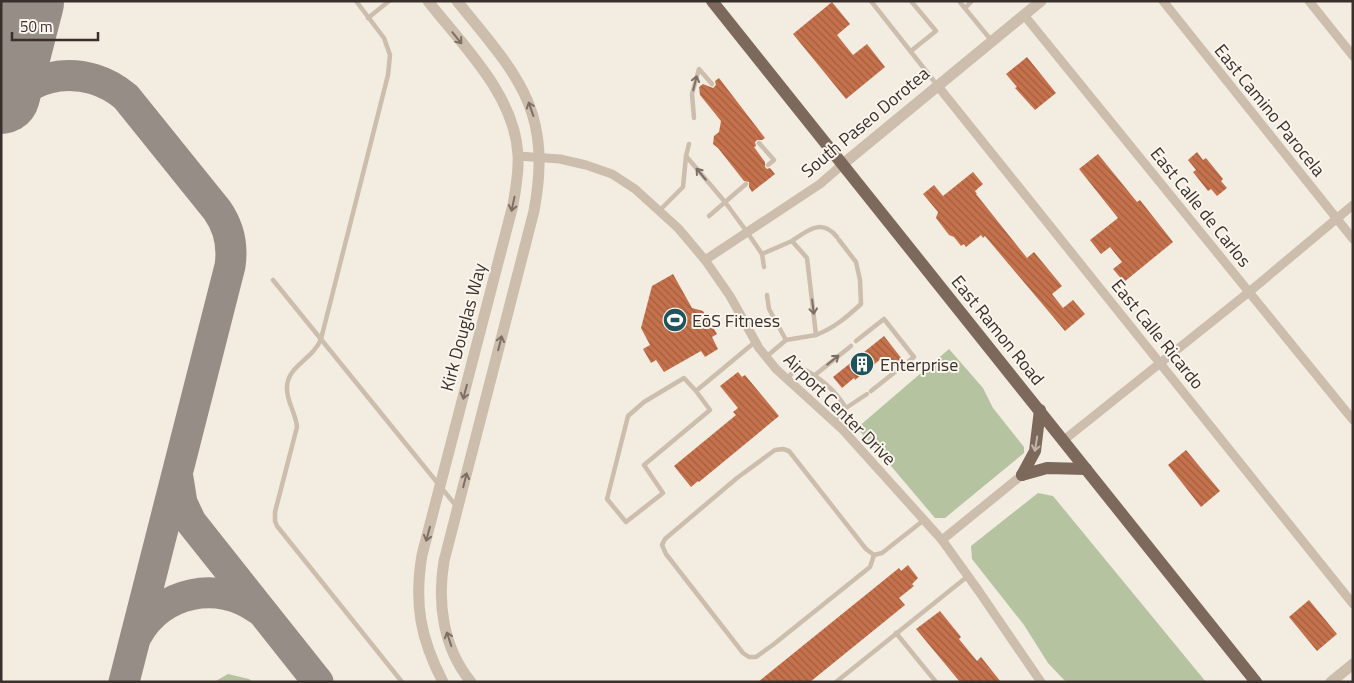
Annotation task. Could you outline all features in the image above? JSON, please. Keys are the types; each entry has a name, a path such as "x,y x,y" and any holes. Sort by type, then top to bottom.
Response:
{"main road":[{"name":"East Ramon Road","path":"712,1 1256,682"},
{"path":"1022,475 1035,451 1040,410"},
{"path":"1022,475 1047,468 1086,469"}],"street":[{"name":"Kirk Douglas Way","path":"428,1 493,84 512,124 518,156 513,205 422,555 418,593 419,612 425,640 443,682"},
{"path":"457,1 506,62 522,86 532,110 538,132 539,157 539,184 534,211 444,561 441,580 444,624 458,662 471,682"},
{"name":"South Paseo Dorotea","path":"705,260 820,184 937,85 1041,1"},
{"name":"East Camino Parocela","path":"1162,1 1353,239"},
{"path":"1309,1 1353,56"},
{"name":"East Calle de Carlos","path":"1024,15 1353,420"},
{"name":"East Calle Ricardo","path":"937,85 1353,604"},
{"name":"Airport Center Drive","path":"518,156 560,159 586,164 612,174 635,189 678,228 705,260 730,296 755,342 766,357 786,379 861,448 942,540 1041,682"},
{"path":"1064,440 1249,292 1353,205"},
{"path":"942,540 1022,475"},
{"path":"1331,682 1353,664"}],"lane":[{"path":"356,1 384,38 390,55 388,75 320,339 314,352 293,371 288,382 287,394 295,414 297,427 275,512 275,521 277,526 402,682"},
{"path":"368,18 389,1"},
{"path":"871,1 937,85"},
{"path":"911,51 936,31 912,1"},
{"path":"959,1 992,41"},
{"path":"965,8 972,1"},
{"path":"694,118 692,94 699,69 712,84"},
{"path":"759,143 774,160 768,165"},
{"path":"660,210 684,189 686,156 689,144"},
{"path":"686,156 725,202 747,232 762,254 764,267"},
{"path":"709,216 746,184"},
{"path":"762,254 792,241 819,226 832,231 856,262 860,280 861,304 830,330 816,335 786,340 766,357"},
{"path":"792,241 807,258 816,335"},
{"path":"273,280 458,508"},
{"path":"767,295 769,309 786,340"},
{"path":"834,422 846,408 869,393 914,356 884,320 856,341"},
{"path":"696,390 755,342"},
{"path":"815,375 851,346"},
{"path":"786,379 800,367 815,375 840,397 846,408"},
{"path":"684,378 696,390 710,410 644,465 663,492 626,522 607,499 628,416 644,402 684,378"},
{"path":"783,449 789,451 866,549 874,555 870,567 850,584 774,644 756,657 749,657 743,653 697,595 666,554 662,545 665,539 738,478 776,450 783,449"},
{"path":"874,555 882,553 924,520"},
{"path":"836,682 968,576"},
{"path":"896,633 936,682"}],"green space":[{"path":"949,349 983,388 993,408 1024,447 1024,453 945,518 935,518 857,428"},
{"path":"1038,493 1053,496 1206,682 1066,682 1048,663 1024,625 972,559 971,546"},
{"path":"228,674 249,679 253,682 214,682"}],"building":[{"path":"832,2 850,24 837,35 853,55 867,44 885,67 846,99 793,34"},
{"path":"1027,57 1056,93 1035,110 1015,88 1017,87 1006,74"},
{"path":"719,78 765,138 757,140 754,147 765,162 765,167 767,169 770,168 775,174 752,192 749,182 744,181 713,144 714,136 719,132 721,121 700,95 699,87 703,84 713,88 716,85 715,81"},
{"path":"1197,152 1203,160 1206,158 1223,179 1221,181 1227,188 1217,196 1211,189 1208,191 1193,172 1196,170 1188,160"},
{"path":"1098,154 1137,202 1140,200 1173,242 1124,282 1113,269 1122,262 1110,247 1101,254 1090,240 1118,218 1079,169"},
{"path":"973,172 983,184 975,191 976,194 1027,258 1034,252 1062,286 1052,294 1063,308 1073,300 1085,314 1065,331 985,236 983,238 981,235 966,247 964,244 961,246 954,237 949,235 936,218 938,212 923,194 934,185 943,196"},
{"name":"EōS Fitness","path":"673,274 692,308 703,311 717,334 712,337 718,349 705,357 701,351 664,372 656,360 651,363 643,349 650,345 641,328 652,286"},
{"name":"Enterprise","path":"884,336 902,359 891,369 882,358 842,388 833,377"},
{"path":"738,372 742,377 745,375 779,416 691,487 674,466 736,415 733,412 738,408 720,386"},
{"path":"1186,450 1220,491 1201,507 1168,465"},
{"path":"908,565 918,578 912,584 914,586 899,598 905,605 810,682 758,682 899,568 901,571"},
{"path":"1309,600 1337,634 1317,651 1289,617"},
{"path":"940,611 977,661 981,657 1001,682 960,682 916,629"}],"taxiway":[{"path":"1,116 12,100 26,88 42,80 59,76 76,76 93,79 110,86 126,97 217,210 225,223 229,237 231,251 230,266 124,682"},
{"path":"178,478 182,503 191,522 318,682"},
{"path":"137,635 148,620 161,608 176,600 192,595 209,593 226,595 242,600 258,609"}],"runway":[{"path":"1,95 25,2"}],"place":[{"name":"EōS Fitness","path":"675,320"},
{"name":"Enterprise","path":"862,364"}]}
